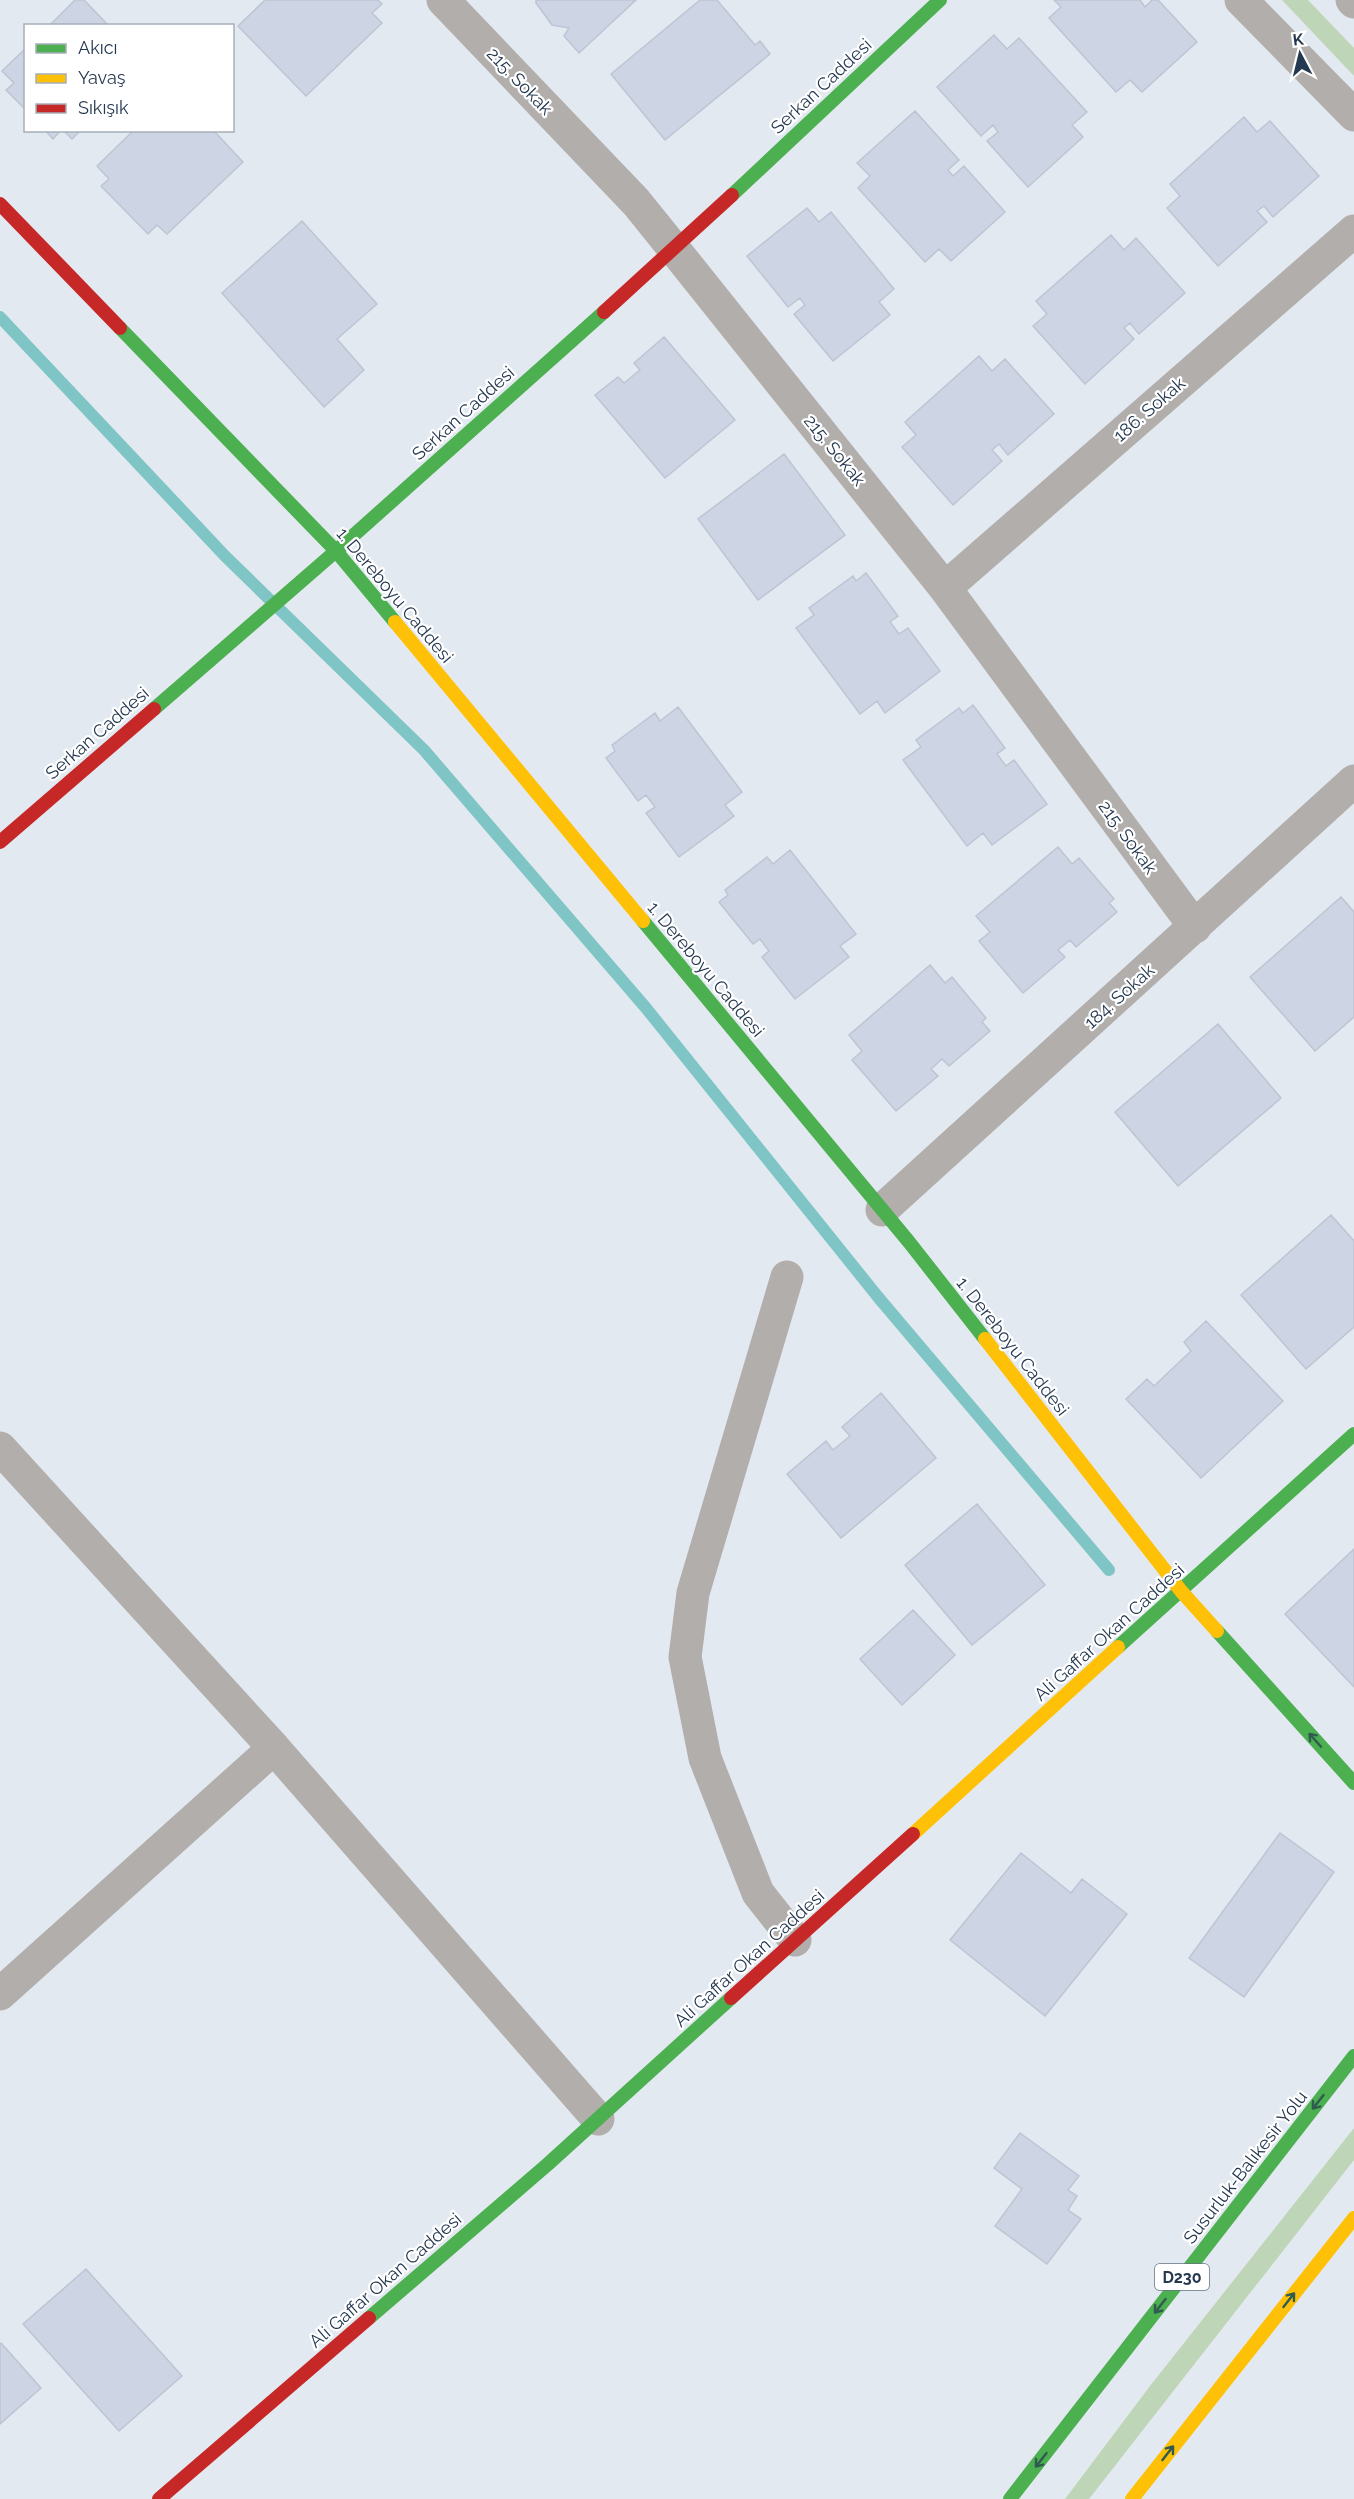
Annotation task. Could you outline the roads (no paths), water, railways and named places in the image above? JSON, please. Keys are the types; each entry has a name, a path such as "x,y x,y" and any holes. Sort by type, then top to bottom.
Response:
{"main road":[{"name":"Serkan Caddesi","path":"3,835 336,551 674,249 940,0"},
{"name":"1. Dereboyu Caddesi","path":"0,204 336,551 882,1210 1181,1591 1354,1783"},
{"name":"Ali Gaffar Okan Caddesi","path":"159,2499 598,2119 1354,1434"},
{"name":"Susurluk-Balıkesir Yolu","path":"1010,2499 1354,2056"},
{"path":"1132,2499 1354,2218"}],"street":[{"name":"215. Sokak","path":"442,0 636,202 945,588 1195,927"},
{"path":"1241,0 1354,115"},
{"name":"186. Sokak","path":"945,588 1354,231"},
{"name":"184. Sokak","path":"882,1210 1354,781"},
{"path":"787,1277 693,1593 685,1657 705,1758 758,1893 795,1940"},
{"path":"0,1448 274,1748 598,2119"},
{"path":"0,1994 274,1748"}],"waterway":[{"path":"0,317 225,556 424,750 646,1008 878,1297 1109,1570"}]}
